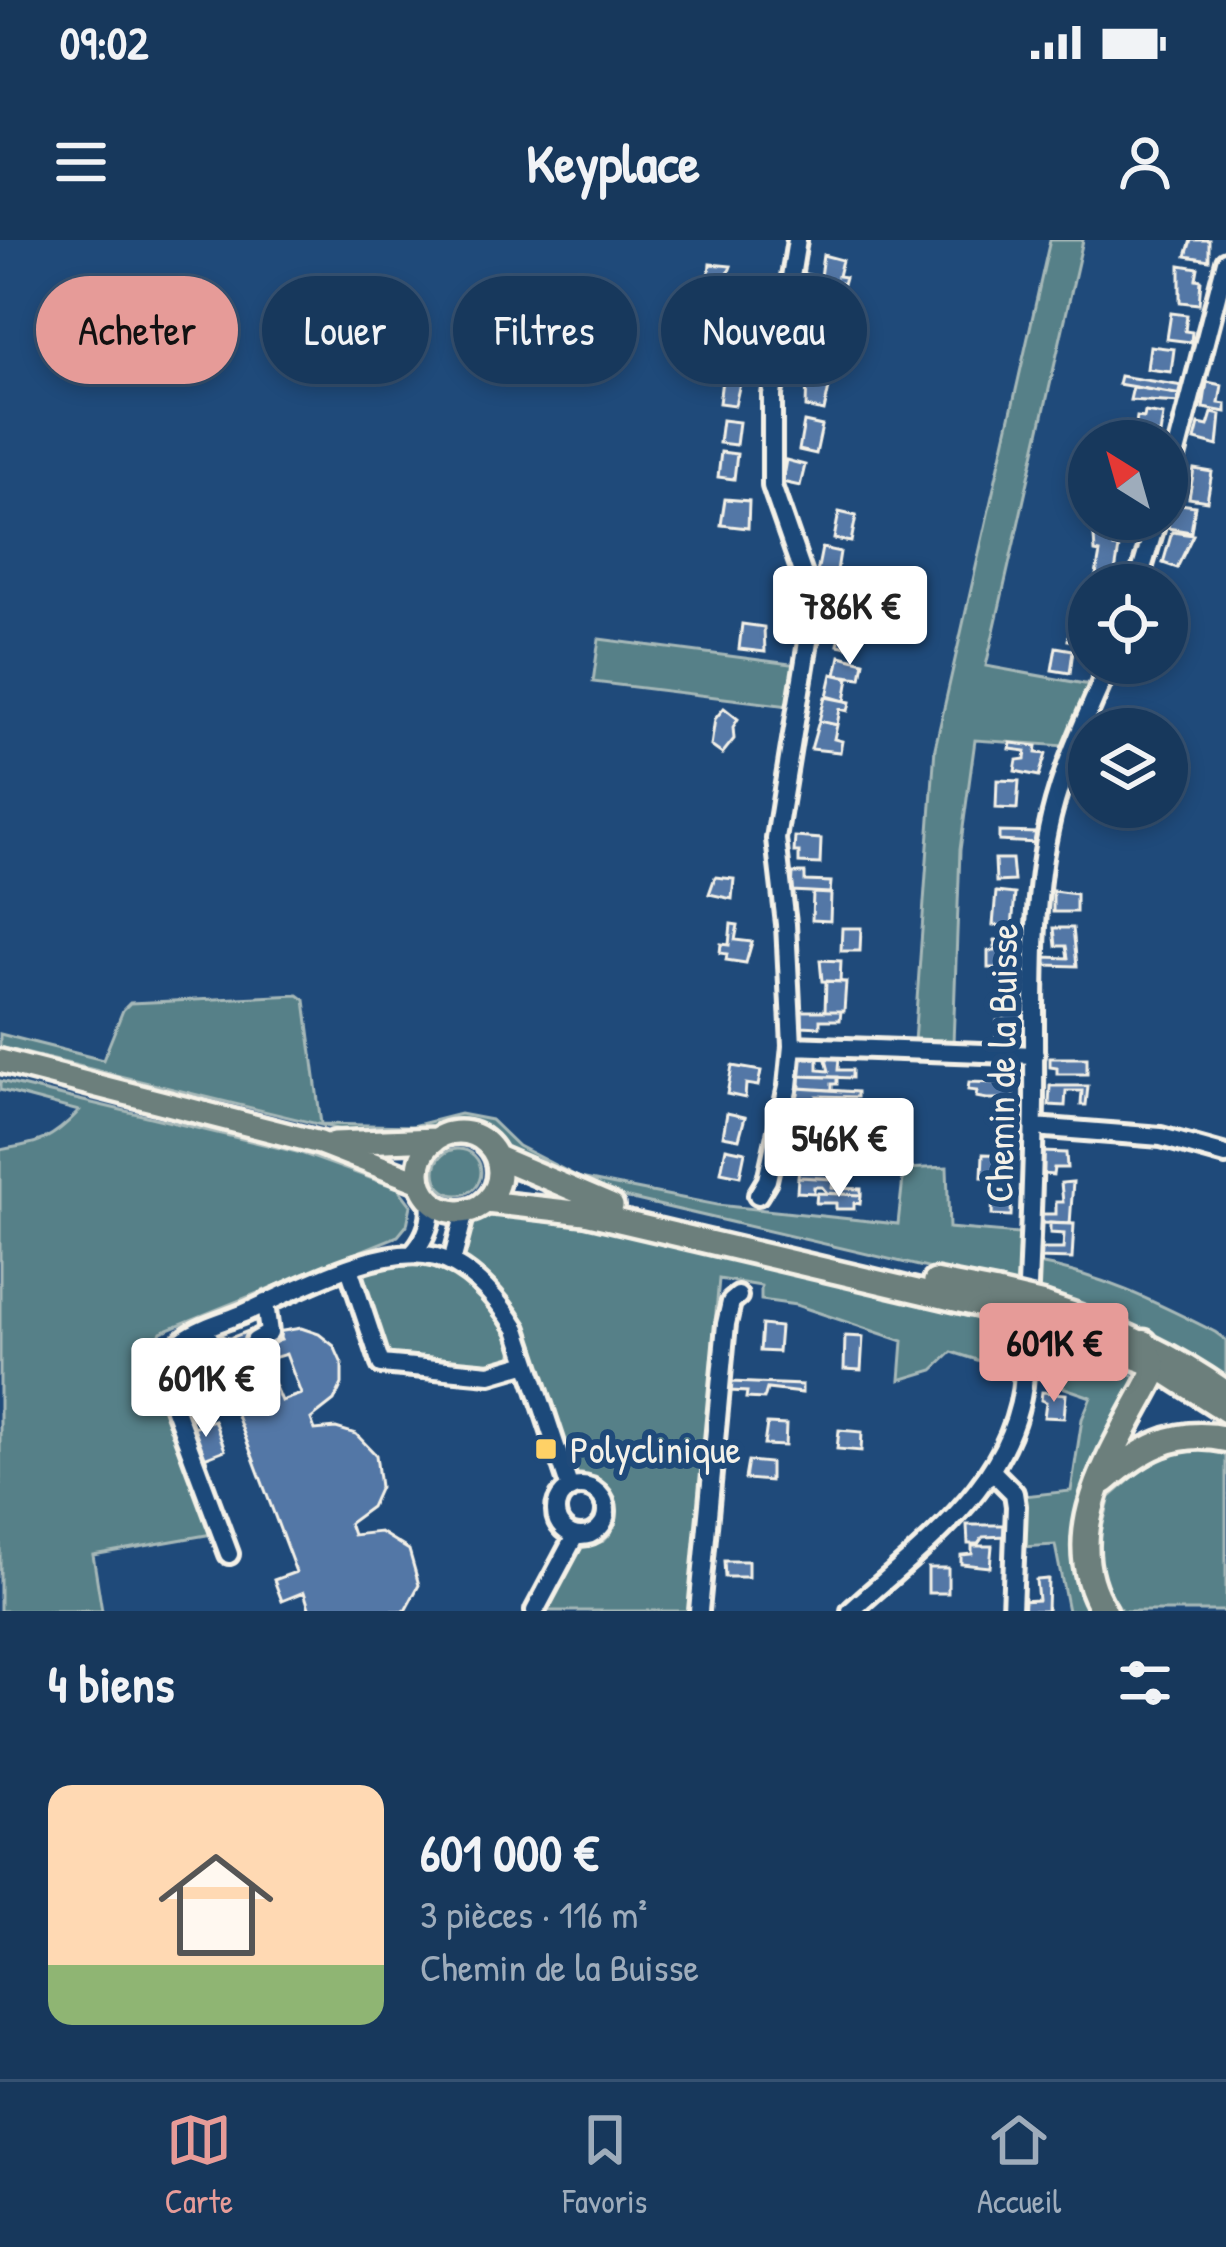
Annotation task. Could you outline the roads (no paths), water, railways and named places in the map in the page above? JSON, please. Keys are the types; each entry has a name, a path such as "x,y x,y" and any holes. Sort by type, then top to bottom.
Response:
{"highway":[{"path":"1104,1611 1092,1589 1084,1530 1098,1487 1153,1376 1149,1354"},
{"path":"1098,1487 1130,1458 1161,1441 1196,1435 1226,1439"}],"main road":[{"path":"0,1061 320,1143 425,1191 440,1208 465,1212 486,1202 585,1213 996,1301"},
{"path":"425,1191 420,1161 436,1139 470,1132 497,1157 592,1201 1043,1314 1149,1354 1226,1392"},
{"path":"320,1143 436,1139"},
{"path":"486,1202 499,1181 497,1157"},
{"path":"1149,1354 1226,1411"}],"street":[{"path":"758,1196 784,1105 792,1046 776,839 812,617 803,574 772,486 772,418 797,240"},
{"path":"1185,420 1226,261"},
{"name":"Chemin de la Buisse","path":"851,1611 951,1520 992,1471 1011,1435 1023,1392 1034,1127 1036,921 1052,814 1101,684"},
{"path":"792,1046 1034,1055"},
{"path":"1034,1127 1161,1137 1226,1155"},
{"path":"412,1254 423,1242 431,1211 425,1191"},
{"path":"452,1262 465,1212"},
{"path":"229,1554 167,1388 167,1363 174,1350 204,1330 349,1268 412,1254 452,1262 492,1292 503,1307 517,1329 570,1489"},
{"path":"349,1268 382,1364 490,1374 528,1363"},
{"path":"699,1611 726,1324 731,1302 738,1296"},
{"path":"255,1341 269,1333 266,1303"},
{"path":"204,1330 214,1346 229,1350"},
{"path":"992,1471 1014,1493 1016,1506 1012,1611"},
{"path":"570,1489 593,1489 606,1508 598,1531 575,1536 561,1527 558,1502 570,1489"},
{"path":"535,1611 575,1536"}],"place":[{"name":"Polyclinique","path":"546,1449"}]}
